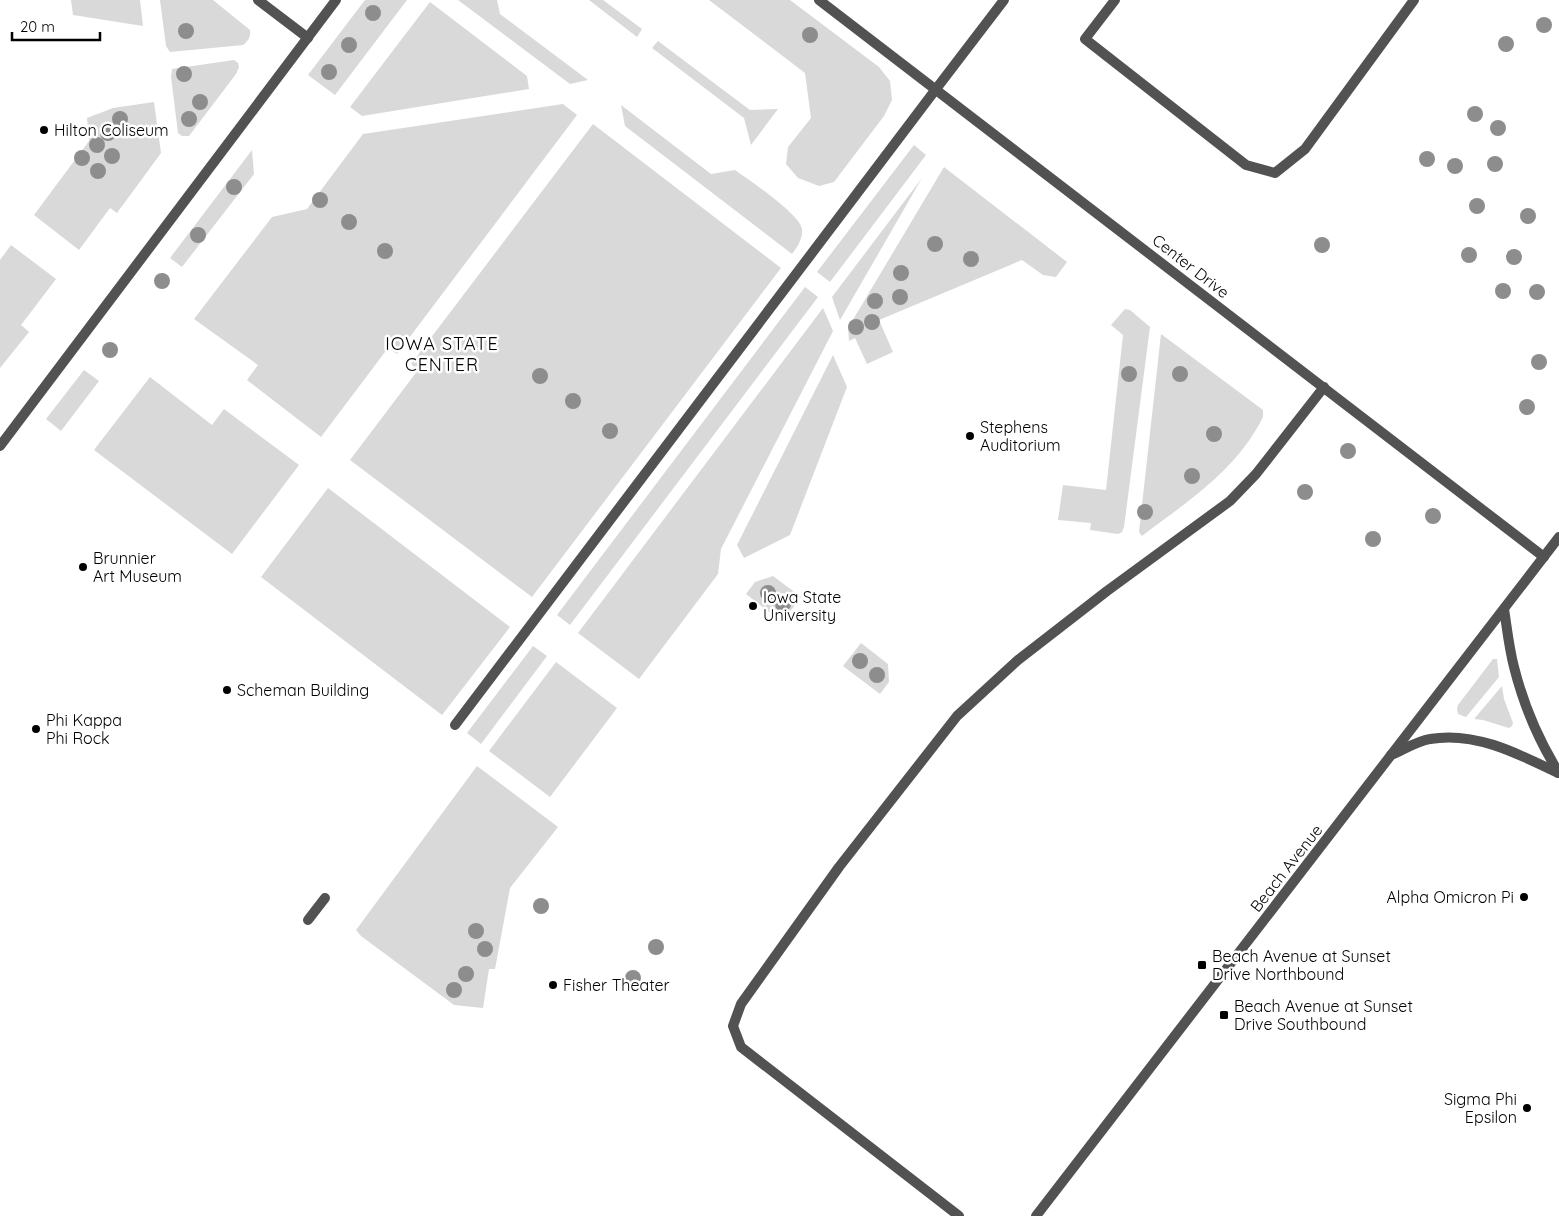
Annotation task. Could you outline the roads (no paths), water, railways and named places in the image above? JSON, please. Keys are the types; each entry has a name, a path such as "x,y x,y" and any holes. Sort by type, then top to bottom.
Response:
{"street":[{"path":"258,0 308,38"},
{"path":"0,446 336,0"},
{"name":"Center Drive","path":"820,0 1544,557"},
{"path":"455,724 1004,0"},
{"path":"1115,0 1085,39 1246,165 1275,173 1305,149 1414,0"},
{"path":"959,1216 741,1047 733,1026 741,1004 839,867 956,716 1018,660 1107,591 1230,501 1256,474 1324,387"},
{"name":"Beach Avenue","path":"1036,1216 1559,538"},
{"path":"1504,609 1513,665 1519,687 1532,721 1559,773"},
{"path":"1391,755 1429,739 1456,738 1477,741 1513,752 1559,773"},
{"path":"308,920 325,898"}],"place":[{"name":"Hilton Coliseum","path":"44,130"},
{"name":"Stephens Auditorium","path":"970,436"},
{"name":"Brunnier Art Museum","path":"83,567"},
{"name":"Iowa State University","path":"753,606"},
{"name":"Scheman Building","path":"227,690"},
{"name":"Phi Kappa Phi Rock","path":"36,729"},
{"name":"Alpha Omicron Pi","path":"1524,897"},
{"name":"Beach Avenue at Sunset Drive Northbound","path":"1202,965"},
{"name":"Fisher Theater","path":"553,985"},
{"name":"Beach Avenue at Sunset Drive Southbound","path":"1224,1015"},
{"name":"Sigma Phi Epsilon","path":"1527,1108"}],"district":[{"name":"IOWA STATE CENTER","path":"442,353"}]}
